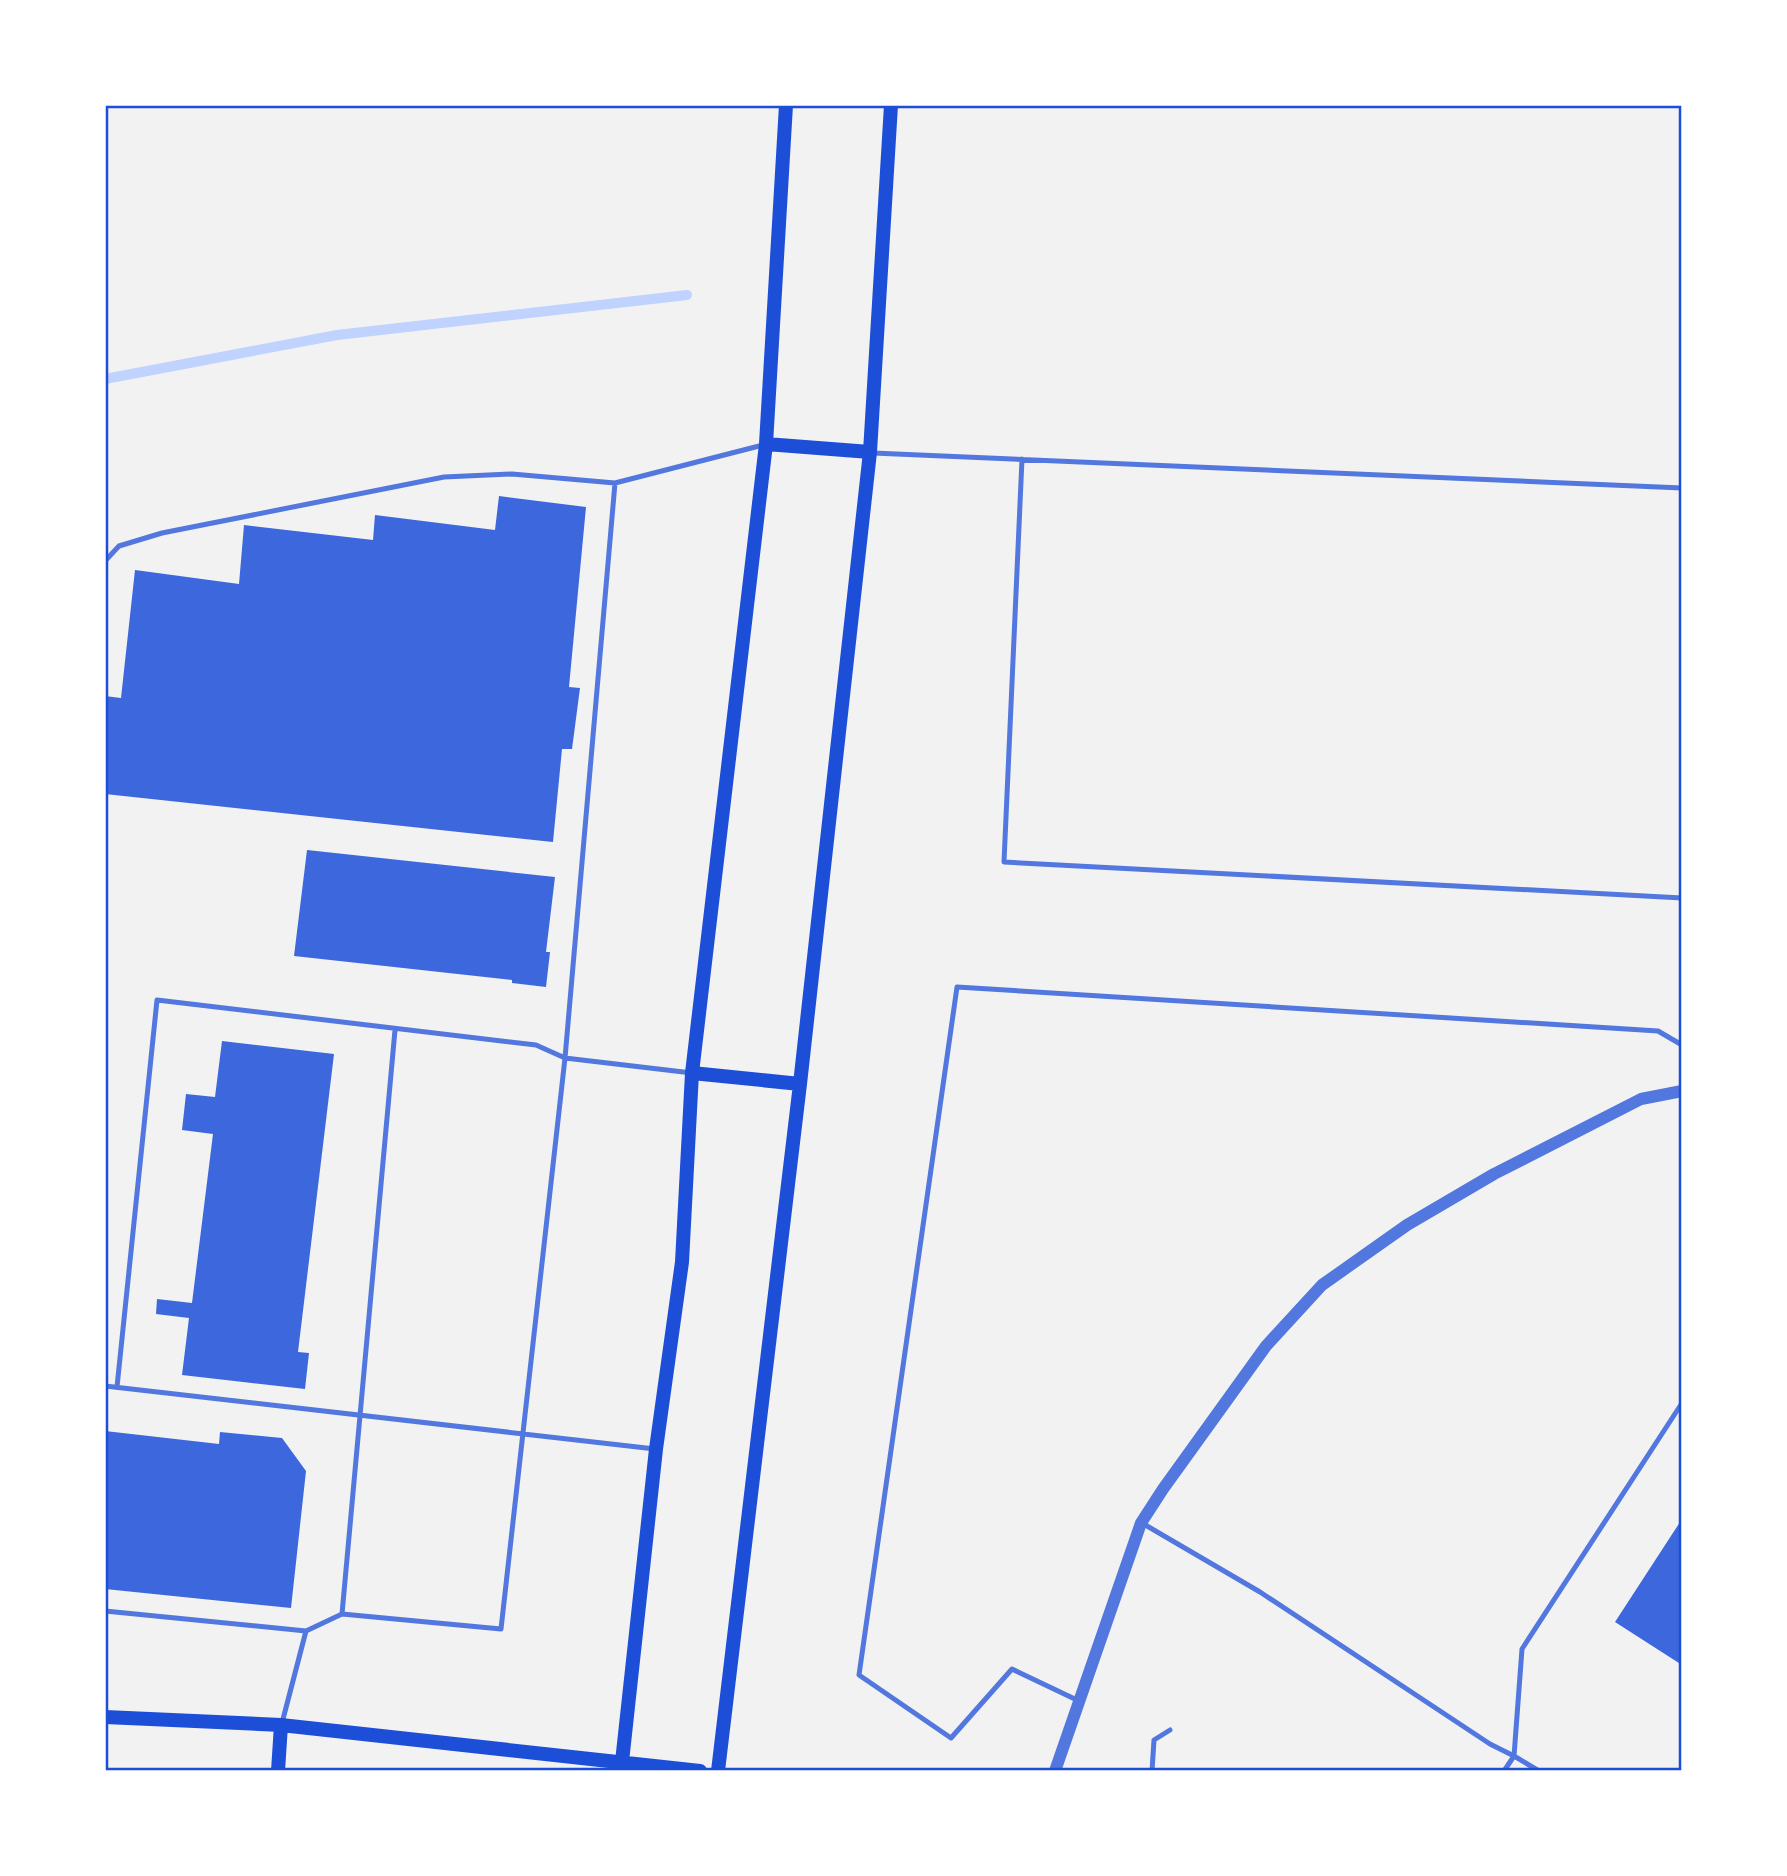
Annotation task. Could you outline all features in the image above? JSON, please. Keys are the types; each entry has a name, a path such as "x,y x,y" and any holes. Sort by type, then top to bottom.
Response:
{"main road":[{"path":"622,1766 656,1450 682,1262 692,1073 766,444 786,105"},
{"path":"718,1771 800,1084 870,452 891,105"},
{"path":"766,444 870,452"},
{"path":"692,1073 800,1084"},
{"path":"105,1717 281,1725 622,1766 700,1771"},
{"path":"278,1771 281,1725"}],"street":[{"path":"1055,1771 1141,1523 1266,1346 1322,1285 1407,1225 1494,1174 1641,1099 1682,1091"}],"lane":[{"path":"105,561 118,547 162,533 444,477 512,474 615,483 766,444"},
{"path":"870,452 1682,488"},
{"path":"1022,459 1004,862 1682,898"},
{"path":"105,1611 306,1631 342,1614 502,1629 565,1058 615,483"},
{"path":"1079,1701 1012,1669 951,1738 859,1675 957,987 1658,1031 1682,1045"},
{"path":"117,1387 157,1000 536,1045 565,1058 692,1073"},
{"path":"342,1614 395,1030"},
{"path":"105,1386 656,1450"},
{"path":"1504,1771 1514,1756 1522,1649 1682,1403"},
{"path":"1141,1523 1260,1592 1490,1744 1539,1771"},
{"path":"281,1725 306,1631"},
{"path":"1152,1771 1154,1740 1170,1730"}],"building":[{"path":"499,496 586,507 569,687 580,688 572,749 562,749 553,842 105,794 105,696 121,698 135,570 239,584 244,525 373,540 375,515 495,530"},
{"path":"307,850 555,877 546,952 550,952 546,987 512,983 512,980 294,956"},
{"path":"222,1041 334,1054 298,1352 309,1353 305,1389 182,1375 189,1318 156,1314 157,1299 192,1303 213,1134 182,1130 186,1094 215,1097"},
{"path":"105,1431 219,1444 220,1432 282,1438 306,1471 291,1608 105,1589"},
{"path":"1682,1519 1682,1665 1615,1622"}],"waterway":[{"path":"105,379 337,335 687,295"}]}
